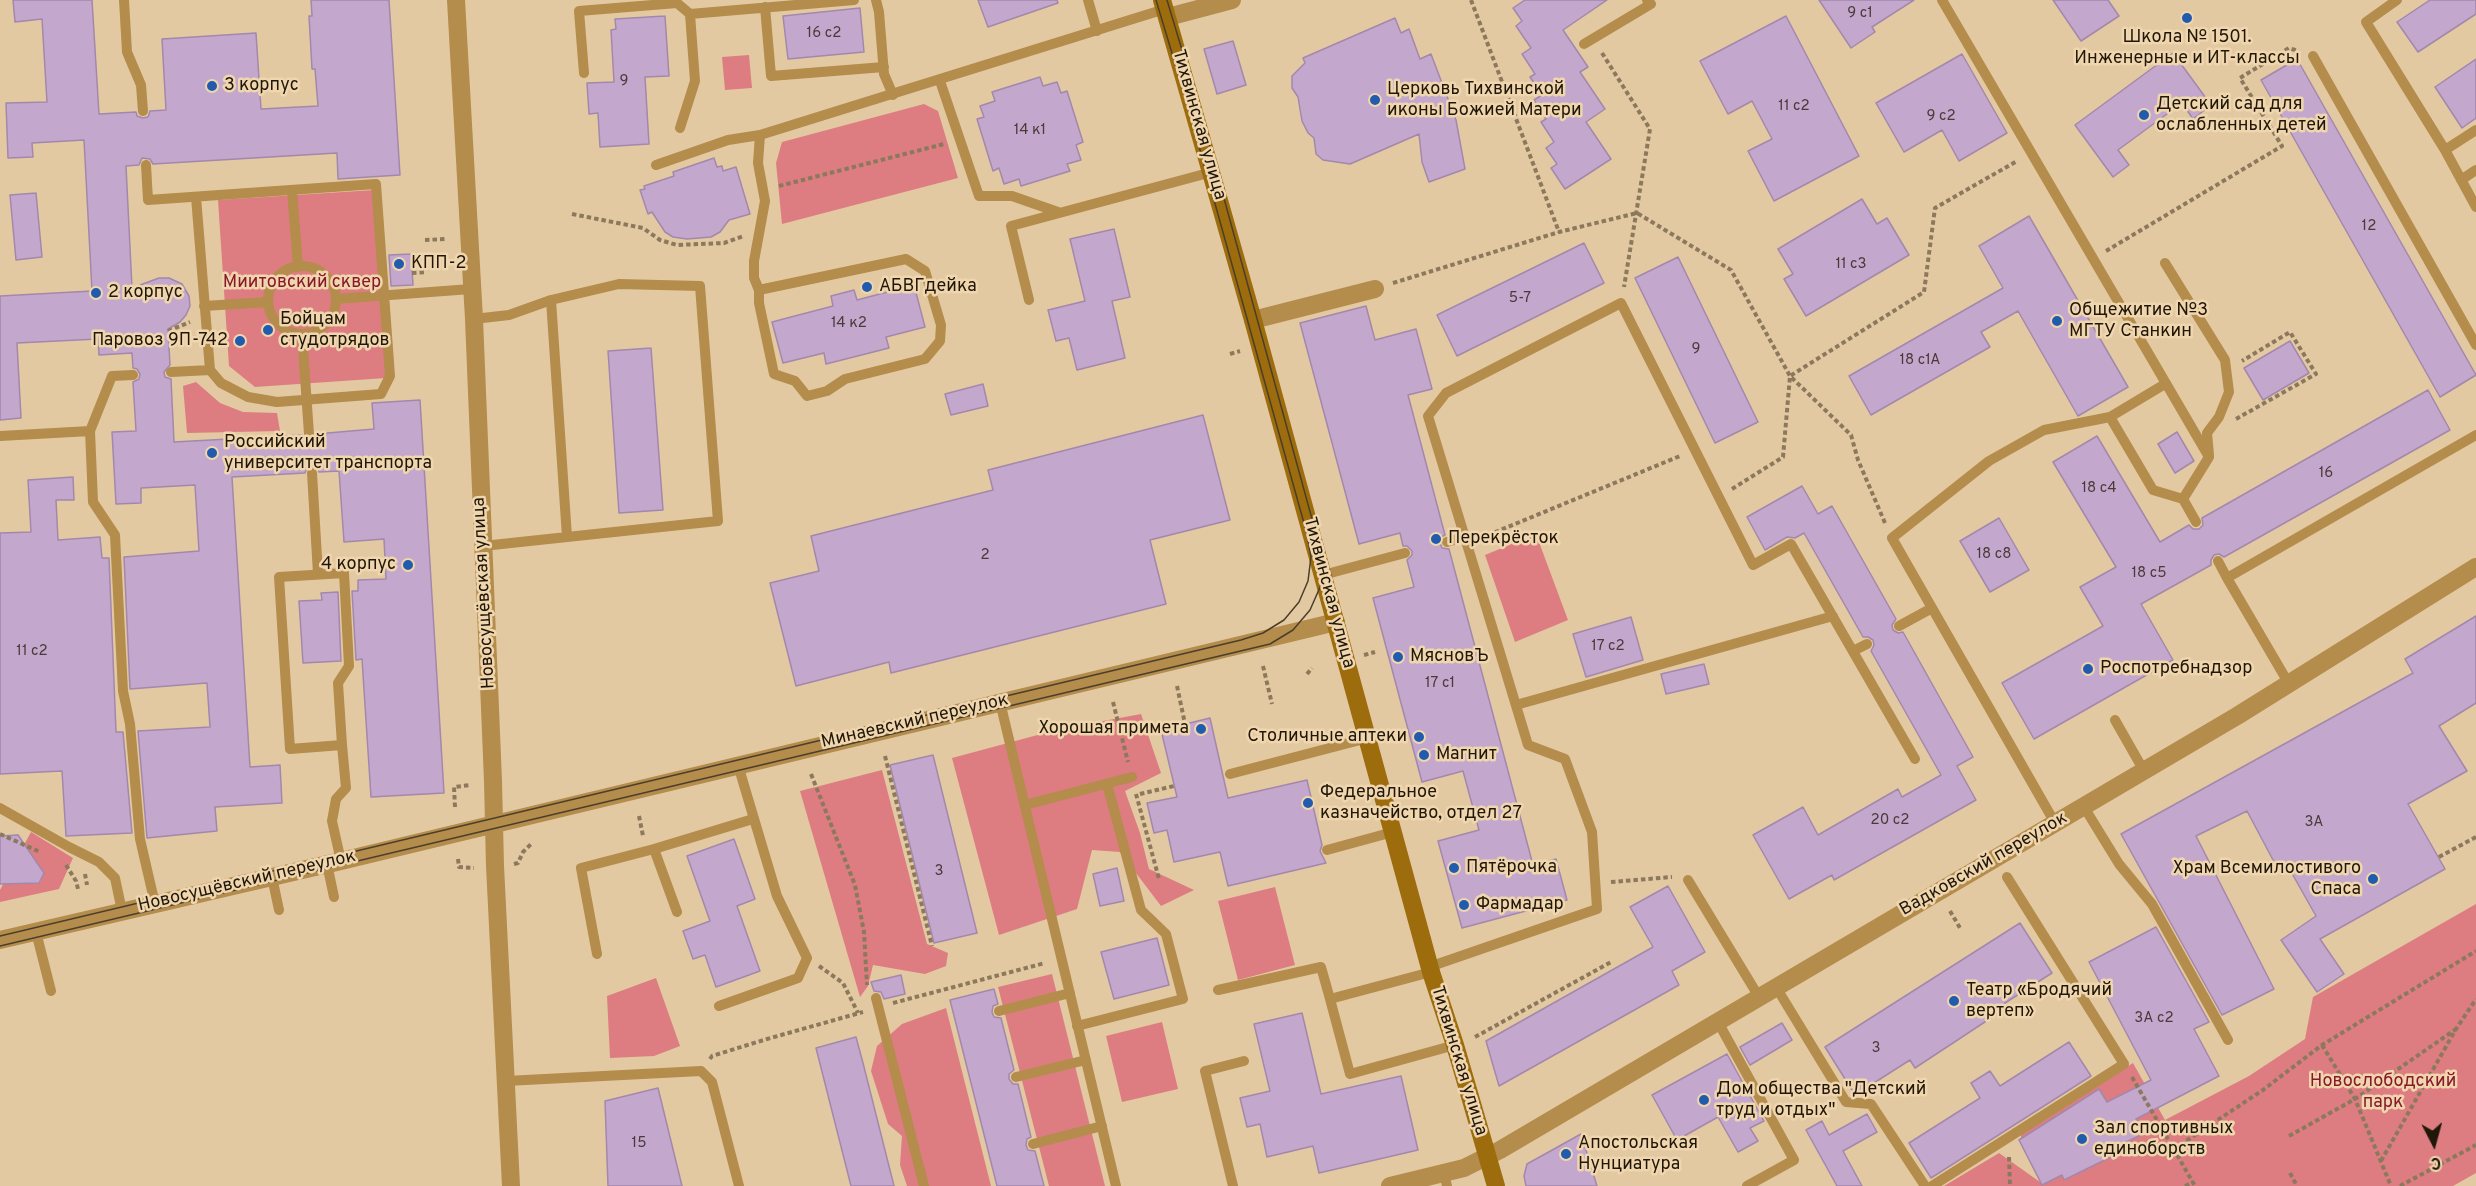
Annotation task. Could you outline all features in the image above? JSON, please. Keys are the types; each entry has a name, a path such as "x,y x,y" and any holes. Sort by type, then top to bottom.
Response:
{"street":[{"name":"Новосущёвская улица","path":"456,0 474,319 511,1186"},
{"path":"1165,9 1232,0"},
{"name":"Тихвинская улица","path":"1165,9 1253,320 1430,969 1455,1045 1496,1186"},
{"path":"1253,320 1383,286"},
{"name":"Вадковский переулок","path":"1390,1186 1446,1180 1464,1167 1487,1156 1718,1022 2084,807 2289,684 2476,567"},
{"name":"Минаевский переулок","path":"494,823 1336,622"},
{"name":"Новосущёвский переулок","path":"0,940 334,863 494,823"}],"lane":[{"path":"124,0 127,52 141,85 143,111"},
{"path":"584,73 578,6 677,3 690,14 854,0"},
{"path":"876,0 884,67 893,95"},
{"path":"1088,0 1097,31"},
{"path":"1588,41 1651,4 1647,0"},
{"path":"1942,0 2209,457"},
{"path":"2397,0 2366,22 2445,150 2476,207"},
{"path":"765,8 771,76 884,67"},
{"path":"656,165 728,140 760,135 940,81 1165,9"},
{"path":"680,128 695,81 690,14"},
{"path":"2313,56 2476,345"},
{"path":"940,81 980,196 1012,196 1059,212"},
{"path":"2445,150 2476,130"},
{"path":"759,290 906,258 925,271 941,324 940,341 925,359 845,379 827,391 807,396 795,381 774,374 759,303 759,290 754,278 754,261 765,201 758,163 760,135"},
{"path":"146,165 148,200 376,184 390,376 381,394 278,402 248,397 221,383 210,370 196,197"},
{"path":"2461,180 2476,170"},
{"path":"1029,300 1011,226 1212,172"},
{"path":"292,190 298,267"},
{"path":"2165,262 2225,360 2229,392 2218,417 2207,433 2209,457 2183,499"},
{"path":"298,267 312,268 324,274 333,285 336,299 334,312 327,324 316,331 303,334 290,332 279,325 268,303 270,290 276,279 286,271 298,267"},
{"path":"474,319 509,315 551,300 619,284 700,286 718,521 483,546"},
{"path":"336,299 471,289"},
{"path":"551,300 567,537"},
{"path":"204,311 268,303"},
{"path":"1330,999 1430,969 1597,909 1592,832 1565,759 1528,745 1428,416 1446,393 1621,303 1753,565 1791,544 1915,759"},
{"path":"303,334 309,434"},
{"path":"171,372 210,370"},
{"path":"133,375 112,376 90,431 93,502 115,535 123,691 130,724 140,839 155,904"},
{"path":"2055,823 1892,538 1989,461 2044,430 2110,417 2166,384"},
{"path":"2110,417 2153,490 2183,499 2196,522"},
{"path":"0,436 90,431"},
{"path":"2227,578 2476,435"},
{"path":"312,473 318,574"},
{"path":"1447,542 1466,541"},
{"path":"1323,575 1405,553"},
{"path":"2218,561 2289,684"},
{"path":"334,897 332,821 336,799 346,788 338,683 349,666 344,573 279,577 291,749 342,745"},
{"path":"1899,626 1932,608"},
{"path":"1516,705 1833,616"},
{"path":"1853,651 1867,644"},
{"path":"1000,702 1116,1186"},
{"path":"2115,720 2144,771"},
{"path":"1230,774 1368,738"},
{"path":"719,1006 798,978 807,958 777,896 738,765"},
{"path":"1024,804 1132,777"},
{"path":"1077,1026 1183,999 1166,934 1141,910 1107,784"},
{"path":"2084,807 2119,864 2152,904 2228,1040"},
{"path":"0,808 99,862 115,878 122,911"},
{"path":"597,954 582,868 753,819"},
{"path":"1327,850 1393,832"},
{"path":"654,849 677,912"},
{"path":"272,877 279,910"},
{"path":"1932,1186 2124,1064 2007,877"},
{"path":"1688,880 1759,997"},
{"path":"36,932 51,991"},
{"path":"1218,990 1321,967 1350,1074 1455,1045"},
{"path":"1776,987 1846,1102 1871,1104 1925,1186"},
{"path":"999,1011 1070,993"},
{"path":"876,998 924,1186"},
{"path":"1718,1022 1794,1160 1747,1186"},
{"path":"1016,1077 1086,1060"},
{"path":"1233,1186 1205,1071 1244,1061"},
{"path":"506,1081 700,1071 712,1082 739,1186"},
{"path":"1033,1144 1102,1126"}],"path":[{"path":"1471,0 1559,232"},
{"path":"1588,41 1650,129 1621,303"},
{"path":"2092,259 2282,146 2240,78 2289,48 2313,56"},
{"path":"779,186 947,143"},
{"path":"1790,376 1924,292 1935,208 2032,152"},
{"path":"1383,286 1559,232 1637,213 1731,270 1790,376 1851,435 1858,460 1892,538"},
{"path":"572,214 643,228 660,240 676,245 724,243 759,233"},
{"path":"425,240 445,240"},
{"path":"412,273 427,272"},
{"path":"168,331 204,311"},
{"path":"2207,433 2251,412 2316,374 2290,332 2238,364 2225,360"},
{"path":"1230,354 1239,351"},
{"path":"1718,497 1783,457 1790,376"},
{"path":"1466,541 1695,450"},
{"path":"1263,666 1272,704"},
{"path":"1307,674 1312,668"},
{"path":"1177,686 1185,724"},
{"path":"1113,702 1120,733"},
{"path":"885,756 932,946"},
{"path":"811,774 855,885 864,932 867,988"},
{"path":"455,807 454,787 471,785"},
{"path":"1136,794 1159,879"},
{"path":"0,834 47,856"},
{"path":"2439,857 2476,837"},
{"path":"513,864 518,863 523,852 531,844"},
{"path":"458,859 459,867 474,868"},
{"path":"64,862 76,881 78,889"},
{"path":"85,874 87,885"},
{"path":"1595,883 1683,876 1688,880"},
{"path":"1950,912 1960,928"},
{"path":"2174,1149 2263,1090 2322,1046 2476,951"},
{"path":"807,958 843,983 858,1013"},
{"path":"1475,1037 1611,962"},
{"path":"2381,1161 2456,1029 2476,999"},
{"path":"2289,1136 2355,1099 2456,1029"},
{"path":"2322,1046 2355,1099 2391,1186"},
{"path":"2124,1064 2194,1184 2185,1186"},
{"path":"2009,1135 2010,1186"},
{"path":"2400,1186 2476,1145"},
{"path":"2290,1173 2297,1186"}],"green space":[{"path":"749,55 752,88 725,90 722,57"},
{"path":"924,104 938,111 958,178 782,224 776,163 782,142"},
{"name":"Миитовский сквер","path":"374,190 386,378 255,387 229,366 218,200"},
{"path":"196,382 220,403 243,412 277,413 280,431 187,433 183,386"},
{"path":"1536,534 1568,620 1515,642 1485,555"},
{"path":"1141,714 1161,773 1125,791 1140,833 1149,869 1194,890 1161,906 1120,852 1092,850 1077,909 999,935 952,758 1060,729"},
{"path":"882,770 927,944 948,953 946,966 925,974 873,965 868,986 860,997 800,791"},
{"path":"31,832 73,858 59,889 0,902 0,890"},
{"path":"1275,887 1295,965 1238,980 1218,901"},
{"name":"Новослободский парк","path":"2476,904 2476,1173 2453,1186 1944,1186 1999,1153 2040,1182 2021,1145 2021,1133 2133,1063 2165,1120 2249,1076 2305,1039 2313,997"},
{"path":"1052,974 1105,1186 1049,1186 998,987"},
{"path":"656,978 680,1046 654,1056 610,1058 607,996"},
{"path":"946,1008 991,1186 907,1186 900,1165 902,1136 888,1124 871,1071 877,1046 902,1024"},
{"path":"1162,1022 1178,1089 1122,1102 1106,1036"}],"building":[{"path":"13,0 92,0 99,114 136,112 137,116 143,118 148,117 150,111 166,110 162,39 256,33 261,109 318,106 315,69 312,69 309,16 312,16 311,0 389,0 400,175 338,179 337,153 153,164 150,159 142,158 139,165 126,166 132,288 159,278 169,278 182,284 189,296 190,306 186,315 180,322 168,329 170,365 164,372 165,377 171,379 174,442 302,435 305,440 310,441 315,438 316,434 374,429 372,403 420,400 444,793 371,797 362,659 356,660 352,591 358,591 358,580 386,579 384,539 344,542 339,471 319,472 318,468 312,466 307,467 305,473 232,477 250,767 280,765 282,803 215,807 217,831 147,838 138,731 210,727 207,683 130,689 124,557 199,551 195,485 141,488 141,503 116,504 112,432 136,431 133,382 139,379 140,374 137,369 133,368 132,353 99,355 98,339 17,343 21,418 0,420 0,296 92,291 84,140 32,143 33,157 8,158 6,103 47,102 42,19 15,22"},
{"path":"978,0 1057,0 1058,3 988,27"},
{"path":"1525,0 1607,0 1563,30 1588,67 1580,72 1605,109 1586,122 1611,159 1565,189 1551,168 1557,164 1546,148 1554,142 1541,122 1546,119 1534,100 1542,95 1530,77 1535,74 1522,54 1531,48 1516,26 1522,21 1513,8"},
{"path":"1819,0 1914,0 1872,27 1875,32 1851,48"},
{"path":"2053,0 2108,0 2119,16 2081,41"},
{"path":"2430,0 2476,0 2476,14 2418,52 2397,22"},
{"path":"860,8 864,52 788,59 783,16"},
{"path":"665,16 669,76 645,77 649,144 600,147 598,113 589,114 587,83 614,82 611,30 616,29 615,19"},
{"path":"1786,16 1859,156 1774,201 1748,151 1772,139 1752,101 1728,114 1700,61"},
{"name":"Церковь Тихвинской иконы Божией Матери","path":"1395,18 1401,33 1409,29 1420,59 1431,54 1456,120 1465,169 1429,182 1422,162 1419,134 1350,164 1323,160 1316,154 1314,138 1308,133 1302,121 1298,97 1292,88 1292,76 1305,63 1303,58"},
{"path":"1233,41 1246,85 1217,94 1204,49"},
{"path":"2173,53 2211,105 2193,119 2182,103 2118,150 2129,165 2113,177 2075,125"},
{"path":"1962,54 2007,133 1959,161 1942,130 1904,152 1876,103"},
{"path":"2297,59 2476,375 2440,397 2261,80"},
{"path":"2476,59 2476,118 2462,128 2435,87"},
{"path":"1040,77 1043,86 1057,82 1061,93 1067,91 1083,142 1076,145 1081,160 1067,164 1070,171 1021,186 1019,179 1004,184 999,168 993,171 977,119 984,117 980,106 995,101 992,92"},
{"path":"714,158 717,167 722,166 723,171 736,167 750,214 729,220 720,232 711,237 687,239 673,237 665,232 652,212 648,214 640,190 645,189 644,186 674,176 673,172"},
{"path":"36,193 42,257 16,260 10,195"},
{"path":"1862,199 1877,224 1887,218 1909,255 1806,316 1784,279 1793,274 1778,249"},
{"name":"Общежитие №3 МГТУ Станкин","path":"2029,216 2128,387 2078,416 2018,311 1981,332 1990,347 1871,415 1849,376 2003,288 1979,246"},
{"path":"1114,229 1130,297 1112,301 1125,358 1077,370 1069,338 1056,341 1048,310 1085,301 1070,239"},
{"path":"1584,243 1604,283 1457,356 1437,315"},
{"name":"КПП-2","path":"411,254 413,285 391,286 389,255"},
{"path":"1678,257 1758,422 1715,443 1635,278"},
{"path":"914,285 925,327 886,337 889,348 826,364 824,353 783,363 772,322 833,306 831,296 854,290 857,300"},
{"path":"1366,306 1375,340 1416,329 1432,389 1408,395 1445,535 1441,537 1440,543 1442,548 1449,549 1533,865 1556,859 1567,900 1462,928 1438,841 1479,830 1463,771 1422,782 1373,598 1414,587 1407,560 1412,555 1412,551 1407,546 1403,546 1400,533 1359,544 1300,323"},
{"path":"2290,341 2309,373 2263,400 2244,368"},
{"path":"651,348 663,510 619,513 608,351"},
{"path":"983,384 988,406 951,415 945,394"},
{"path":"2428,390 2450,430 2224,557 2219,554 2214,555 2211,565 2141,604 2173,660 2034,739 2002,683 2103,626 2080,587 2116,567 2053,462 2097,436 2160,542 2189,525 2193,529 2199,529 2203,525 2202,518"},
{"path":"1203,415 1230,520 1150,540 1166,604 891,673 889,662 796,686 770,583 819,571 811,536 993,490 988,470"},
{"path":"2177,432 2194,461 2175,473 2158,444"},
{"path":"73,477 74,500 56,500 58,540 100,537 102,558 109,558 116,732 123,732 132,833 66,836 62,771 0,774 0,533 31,532 28,480"},
{"path":"1802,486 1818,514 1832,506 1896,619 1892,625 1893,630 1898,633 1903,632 1973,757 1957,766 1976,800 1834,880 1832,875 1789,899 1753,835 1803,807 1818,835 1898,789 1902,797 1941,775 1871,651 1874,645 1873,640 1863,637 1804,533 1795,538 1787,537 1765,550 1747,517"},
{"path":"1999,518 2029,570 1990,592 1960,541"},
{"path":"338,592 341,661 303,663 299,601 322,600 321,593"},
{"path":"2476,616 2476,703 2439,726 2467,771 2408,804 2445,869 2320,939 2344,974 2317,992 2281,940 2316,916 2290,870 2281,875 2247,811 2196,836 2274,989 2222,1015 2121,834 2413,673 2405,659"},
{"path":"1631,617 1643,660 1586,677 1573,634"},
{"path":"1704,664 1709,684 1666,694 1661,674"},
{"path":"1210,718 1228,798 1307,780 1322,845 1320,851 1326,863 1228,886 1220,852 1174,862 1167,830 1154,833 1147,803 1177,797 1161,730"},
{"path":"933,755 977,933 934,943 890,765"},
{"path":"18,835 44,873 39,883 0,884 0,836"},
{"path":"734,839 755,899 737,906 760,971 716,987 705,955 693,959 683,931 710,921 687,856"},
{"path":"1117,868 1124,901 1100,906 1093,874"},
{"path":"1668,886 1705,952 1672,971 1679,985 1499,1086 1486,1041 1653,947 1630,907"},
{"path":"2020,923 2052,973 1994,1010 1997,1014 1915,1068 1910,1060 1855,1095 1825,1047"},
{"path":"2156,927 2209,1022 2194,1029 2219,1076 2136,1119 2143,1134 2116,1147 2119,1153 2064,1180 2062,1175 2042,1185 2019,1140 2099,1089 2107,1102 2151,1080 2089,962"},
{"path":"1157,938 1169,985 1114,999 1101,952"},
{"path":"901,975 905,994 884,999 881,992 874,991 871,982"},
{"path":"994,989 998,1004 993,1006 992,1012 994,1017 1001,1018 1014,1070 1009,1074 1009,1079 1013,1084 1018,1084 1031,1137 1027,1139 1026,1145 1028,1150 1035,1151 1044,1186 997,1186 950,1000"},
{"path":"1302,1013 1321,1094 1401,1076 1418,1150 1319,1173 1313,1146 1267,1157 1260,1124 1247,1127 1240,1098 1270,1091 1254,1024"},
{"path":"1782,1023 1792,1040 1750,1065 1740,1047"},
{"path":"856,1037 894,1186 851,1186 816,1048"},
{"path":"2069,1042 2091,1076 1931,1178 1909,1143 1980,1098 1971,1083 1990,1071 2000,1086"},
{"name":"Дом общества \"Детский труд и отдых\"","path":"1727,1054 1764,1121 1750,1128 1758,1141 1738,1152 1718,1117 1677,1140 1652,1095"},
{"path":"658,1088 682,1186 608,1186 605,1101"},
{"path":"1867,1114 1877,1132 1843,1151 1862,1186 1837,1186 1806,1130 1822,1121 1829,1135"},
{"name":"Апостольская Нунциатура","path":"1581,1134 1597,1186 1526,1186 1524,1176 1527,1164"}],"tram line":[{"path":"0,936 1241,640 1263,633 1284,620 1299,602 1308,581 1311,557 1307,534 1187,103 1156,0"},
{"path":"0,946 1270,644 1293,630 1310,610 1321,585 1323,559 1197,100 1167,0"}],"place":[{"name":"Школа № 1501. Инженерные и ИТ-классы","path":"2187,18"},
{"name":"3 корпус","path":"212,86"},
{"name":"Церковь Тихвинской иконы Божией Матери","path":"1375,100"},
{"name":"Детский сад для ослабленных детей","path":"2144,115"},
{"name":"КПП-2","path":"399,264"},
{"name":"АБВГдейка","path":"867,287"},
{"name":"2 корпус","path":"96,293"},
{"name":"Общежитие №3 МГТУ Станкин","path":"2057,321"},
{"name":"Бойцам студотрядов","path":"268,330"},
{"name":"Паровоз 9П-742","path":"240,341"},
{"name":"Российский университет транспорта","path":"212,453"},
{"name":"Перекрёсток","path":"1436,539"},
{"name":"4 корпус","path":"408,565"},
{"name":"МясновЪ","path":"1398,657"},
{"name":"Роспотребнадзор","path":"2088,669"},
{"name":"Хорошая примета","path":"1201,729"},
{"name":"Столичные аптеки","path":"1419,737"},
{"name":"Магнит","path":"1424,755"},
{"name":"Федеральное казначейство, отдел 27","path":"1308,803"},
{"name":"Пятёрочка","path":"1454,868"},
{"name":"Храм Всемилостивого Спаса","path":"2373,879"},
{"name":"Фармадар","path":"1464,905"},
{"name":"Театр «Бродячий вертеп»","path":"1954,1001"},
{"name":"Дом общества \"Детский труд и отдых\"","path":"1704,1100"},
{"name":"Зал спортивных единоборств","path":"2082,1139"},
{"name":"Апостольская Нунциатура","path":"1566,1154"}]}
